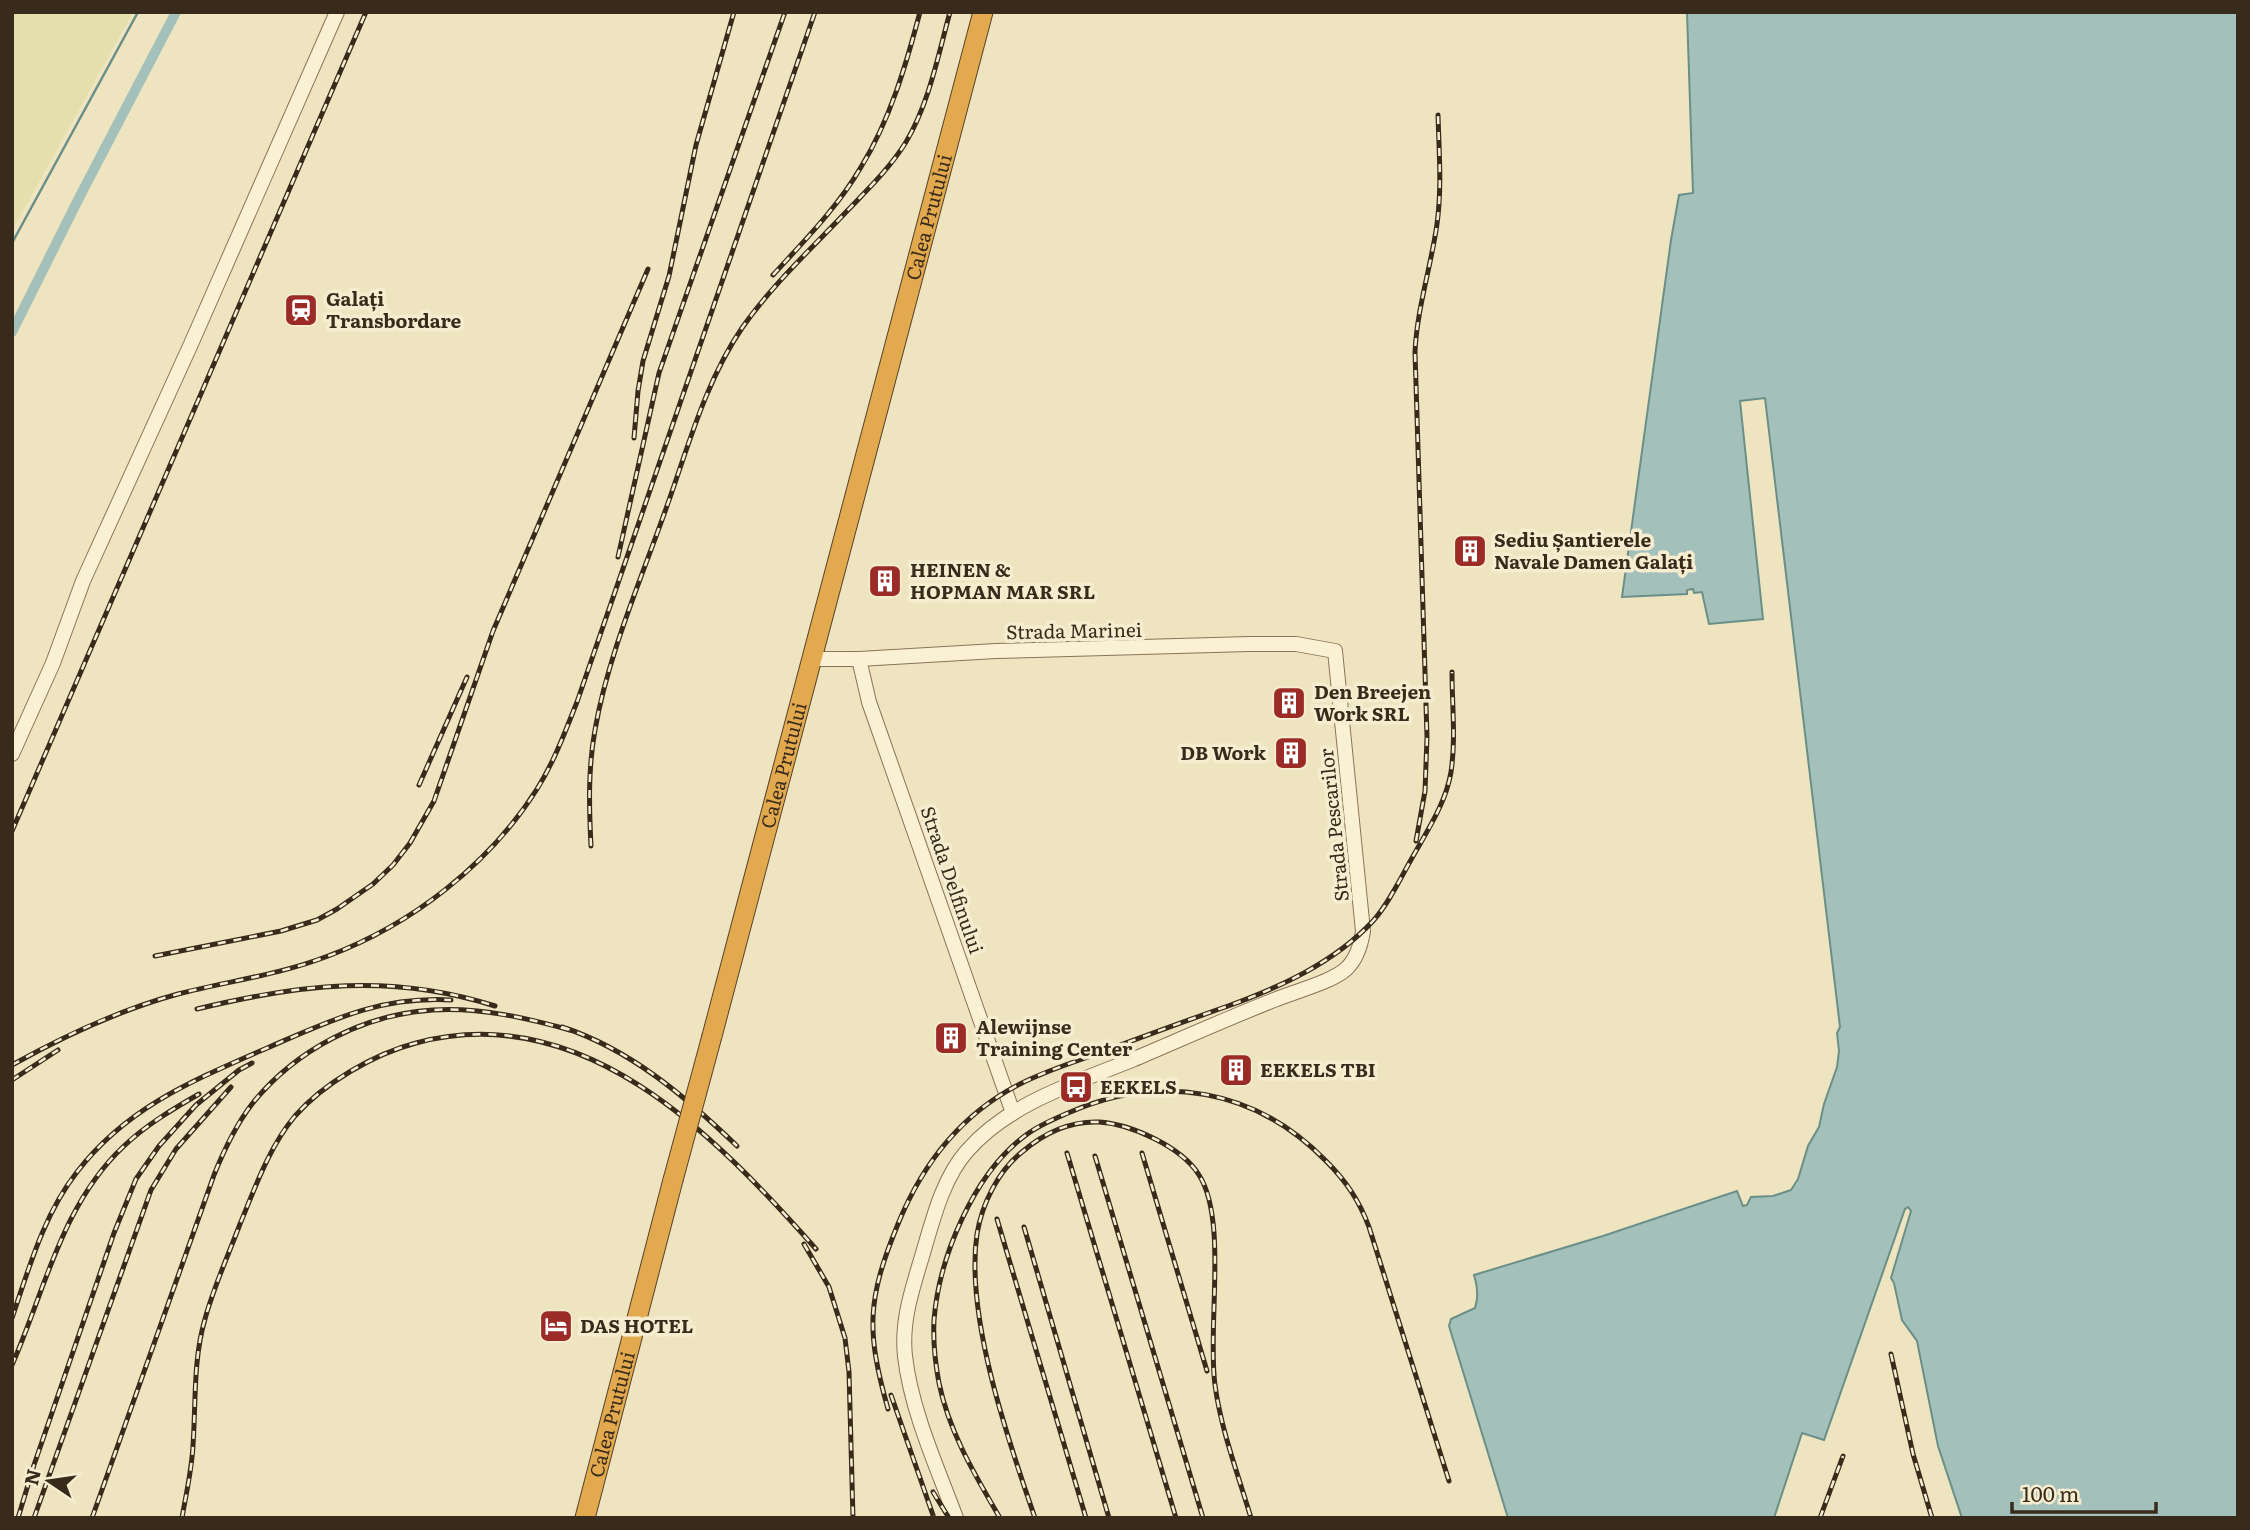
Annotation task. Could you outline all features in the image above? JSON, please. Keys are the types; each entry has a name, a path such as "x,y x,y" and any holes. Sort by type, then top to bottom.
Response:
{"highway":[{"name":"Calea Prutului","path":"585,1518 983,12"}],"street":[{"path":"12,754 53,663 83,581 337,12"},
{"name":"Strada Marinei","path":"812,659 1250,644 1296,644 1335,651"},
{"name":"Strada Pescarilor","path":"1013,1113 1077,1081 1337,975 1346,969 1357,954 1363,931 1335,651"},
{"name":"Strada Delfinului","path":"859,659 869,702 1013,1113"},
{"path":"956,1518 911,1384 905,1354 906,1318 933,1220 956,1165 978,1140 1013,1113"}],"shaded area":[{"path":"12,12 133,12 12,231"}],"water":[{"path":"1687,12 2238,12 2238,1518 1962,1518 1938,1446 1917,1341 1902,1320 1891,1278 1911,1211 1908,1207 1905,1209 1824,1440 1802,1433 1774,1518 1508,1518 1449,1326 1451,1319 1475,1308 1477,1291 1474,1275 1737,1191 1743,1206 1747,1205 1751,1197 1773,1196 1791,1190 1798,1179 1808,1146 1819,1127 1837,1067 1839,1051 1837,1033 1840,1027 1765,398 1740,401 1763,619 1709,624 1702,592 1694,593 1693,589 1687,590 1687,594 1622,597 1671,240 1679,195 1693,193"}],"waterway":[{"path":"12,243 138,12"},
{"path":"12,332 176,12"}],"railway":[{"path":"12,831 366,12"},
{"path":"634,438 643,361 669,276 696,145 734,12"},
{"path":"618,557 659,373 785,12"},
{"path":"12,1065 73,1034 135,1008 178,994 291,968 359,943 389,928 446,889 472,867 518,817 549,768 577,702 815,12"},
{"path":"773,275 831,210 852,182 871,149 896,92 920,12"},
{"path":"591,846 590,773 593,744 608,673 708,391 729,348 754,312 878,178 906,142 927,95 950,12"},
{"path":"1416,841 1425,791 1427,737 1415,352 1418,319 1439,210 1438,115"},
{"path":"155,956 281,931 317,920 373,884 393,865 410,843 434,801 493,631 648,269"},
{"path":"888,1409 873,1336 875,1295 888,1250 908,1202 919,1181 946,1143 979,1110 1020,1084 1059,1067 1267,991 1324,961 1358,936 1389,899 1445,795 1451,772 1453,747 1452,672"},
{"path":"419,785 467,677"},
{"path":"197,1009 273,993 346,986 419,989 495,1006"},
{"path":"12,1318 38,1242 65,1188 97,1149 140,1113 188,1084 290,1038 356,1012 401,1002 451,1000"},
{"path":"92,1518 214,1175 241,1120 269,1085 289,1067 333,1038 357,1027 407,1013 433,1010 485,1012 570,1030"},
{"path":"562,1027 587,1036 634,1061 698,1110 737,1146"},
{"path":"182,1518 192,1454 201,1334 217,1283 257,1182 270,1154 295,1116 335,1081 383,1054 416,1043 477,1034 535,1040 589,1058 641,1086 689,1122 734,1162 816,1249"},
{"path":"12,1080 58,1050"},
{"path":"18,1518 114,1233 136,1179 159,1146 196,1105 239,1070 252,1063"},
{"path":"34,1518 151,1190 176,1149 231,1087"},
{"path":"1000,1518 972,1469 943,1401 934,1344 934,1320 943,1270 962,1218 990,1171 1007,1151 1041,1125 1068,1113 1103,1100 1138,1093 1172,1091 1206,1095 1238,1103 1269,1117 1299,1137 1340,1176 1351,1191 1369,1227 1449,1481"},
{"path":"12,1365 57,1249 85,1194 103,1169 132,1138 199,1094"},
{"path":"1035,1518 991,1378 983,1339 977,1302 977,1234 992,1189 1013,1160 1030,1145 1058,1129 1088,1122 1126,1127 1168,1146 1191,1165 1208,1195 1215,1246 1215,1385 1226,1435 1251,1518"},
{"path":"1067,1153 1176,1518"},
{"path":"1142,1153 1207,1371"},
{"path":"1095,1156 1203,1518"},
{"path":"997,1219 1086,1518"},
{"path":"1024,1227 1109,1518"},
{"path":"804,1244 829,1287 845,1338 849,1372 853,1518"},
{"path":"1891,1354 1913,1454 1932,1518"},
{"path":"891,1395 934,1518"},
{"path":"1820,1518 1843,1456"},
{"path":"933,1492 949,1518"}],"place":[{"name":"Galați Transbordare","path":"301,310"},
{"name":"Sediu Șantierele Navale Damen Galați","path":"1470,551"},
{"name":"HEINEN & HOPMAN MAR SRL","path":"885,581"},
{"name":"Den Breejen Work SRL","path":"1289,703"},
{"name":"DB Work","path":"1291,753"},
{"name":"Alewijnse Training Center","path":"951,1038"},
{"name":"EEKELS TBI","path":"1236,1070"},
{"name":"EEKELS","path":"1076,1087"},
{"name":"DAS HOTEL","path":"556,1326"}]}
